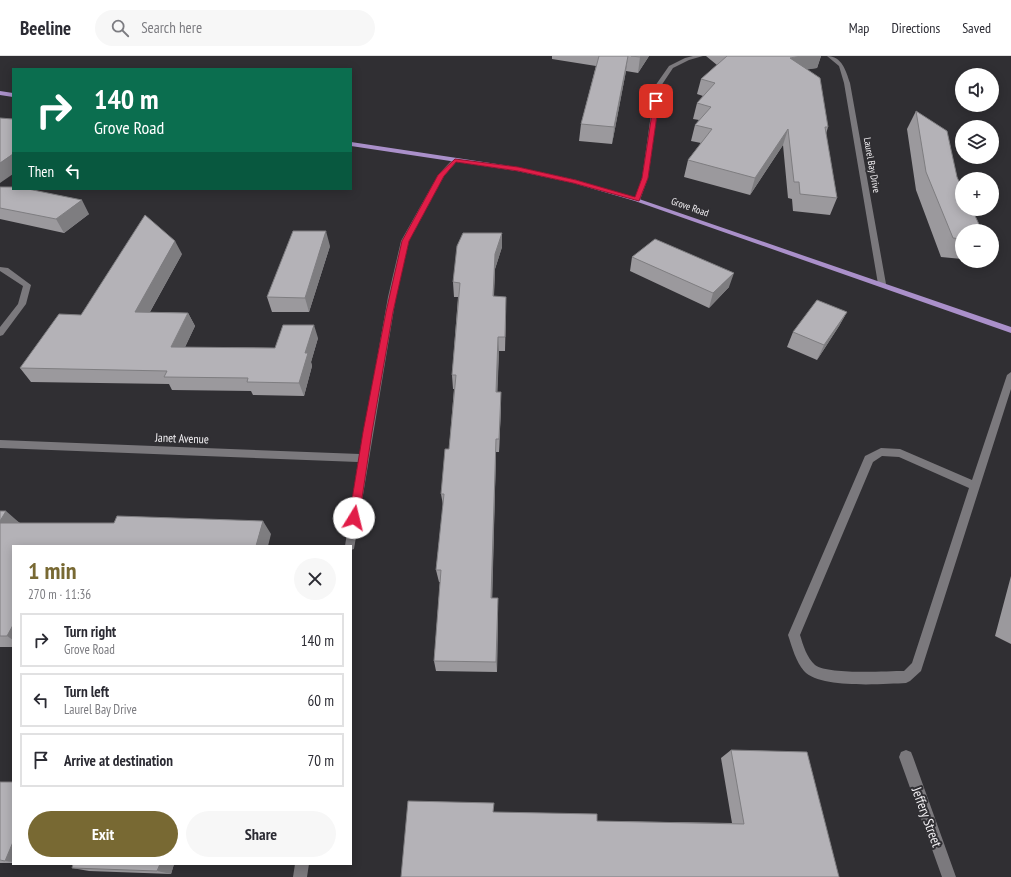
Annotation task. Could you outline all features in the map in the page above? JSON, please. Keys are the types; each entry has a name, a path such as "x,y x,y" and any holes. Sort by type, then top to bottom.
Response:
{"main road":[{"path":"0,93 12,95"},
{"name":"Grove Road","path":"352,144 518,169 574,181 637,200 1011,330"}],"street":[{"path":"637,200 645,178 658,86 671,67 687,59 700,56"},
{"name":"Laurel Bay Drive","path":"830,56 841,65 847,83 882,284"},
{"path":"350,545 363,458 392,297 405,241 441,175 455,160"},
{"path":"0,269 5,270 27,285 22,304 0,333"},
{"path":"975,486 900,453 881,452 869,460 794,635 800,652 812,670 830,676 906,677 917,667 1011,375"},
{"name":"Janet Avenue","path":"0,444 363,458"},
{"name":"Jeffery Street","path":"906,757 948,877"},
{"path":"300,877 302,865"}],"building":[{"path":"599,56 628,56 614,127 581,124"},
{"path":"727,56 801,56 790,58 820,78 828,127 825,127 837,198 800,194 799,182 794,182 788,129 755,178 688,160 712,129 695,125 711,107 697,103 715,83 701,79"},
{"path":"916,111 947,131 956,172 955,216 975,216 979,224 955,224 955,238 953,238 926,172"},
{"path":"0,118 12,119 12,155 0,163"},
{"path":"0,187 12,187 12,190 33,190 82,200 56,219 0,208"},
{"path":"145,215 175,241 135,312 188,313 171,347 275,348 283,325 314,325 305,353 308,353 299,383 247,382 248,378 164,377 167,371 20,368 59,314 81,315"},
{"path":"293,231 326,231 305,298 267,297"},
{"path":"463,233 502,233 495,254 493,296 506,297 505,337 498,337 496,392 501,392 499,439 496,439 491,598 498,598 496,662 434,661 441,570 436,570 444,494 441,494 445,449 449,449 456,375 452,375 460,283 453,282 457,246"},
{"path":"655,239 734,273 713,293 632,257"},
{"path":"817,300 847,312 824,345 793,332"},
{"path":"0,511 6,511 0,521"},
{"path":"117,516 263,521 256,545 12,545 12,627 7,636 0,636 0,523 114,523"},
{"path":"731,750 807,752 839,877 401,877 408,801 494,803 493,812 597,814 597,821 744,824"},
{"path":"0,782 12,782 12,844 5,861 0,860"},
{"path":"73,865 160,865 157,871 72,868"}],"route":[{"path":"354,518 392,297 405,241 441,175 455,160 518,169 574,181 637,200 645,178 656,101"}]}
